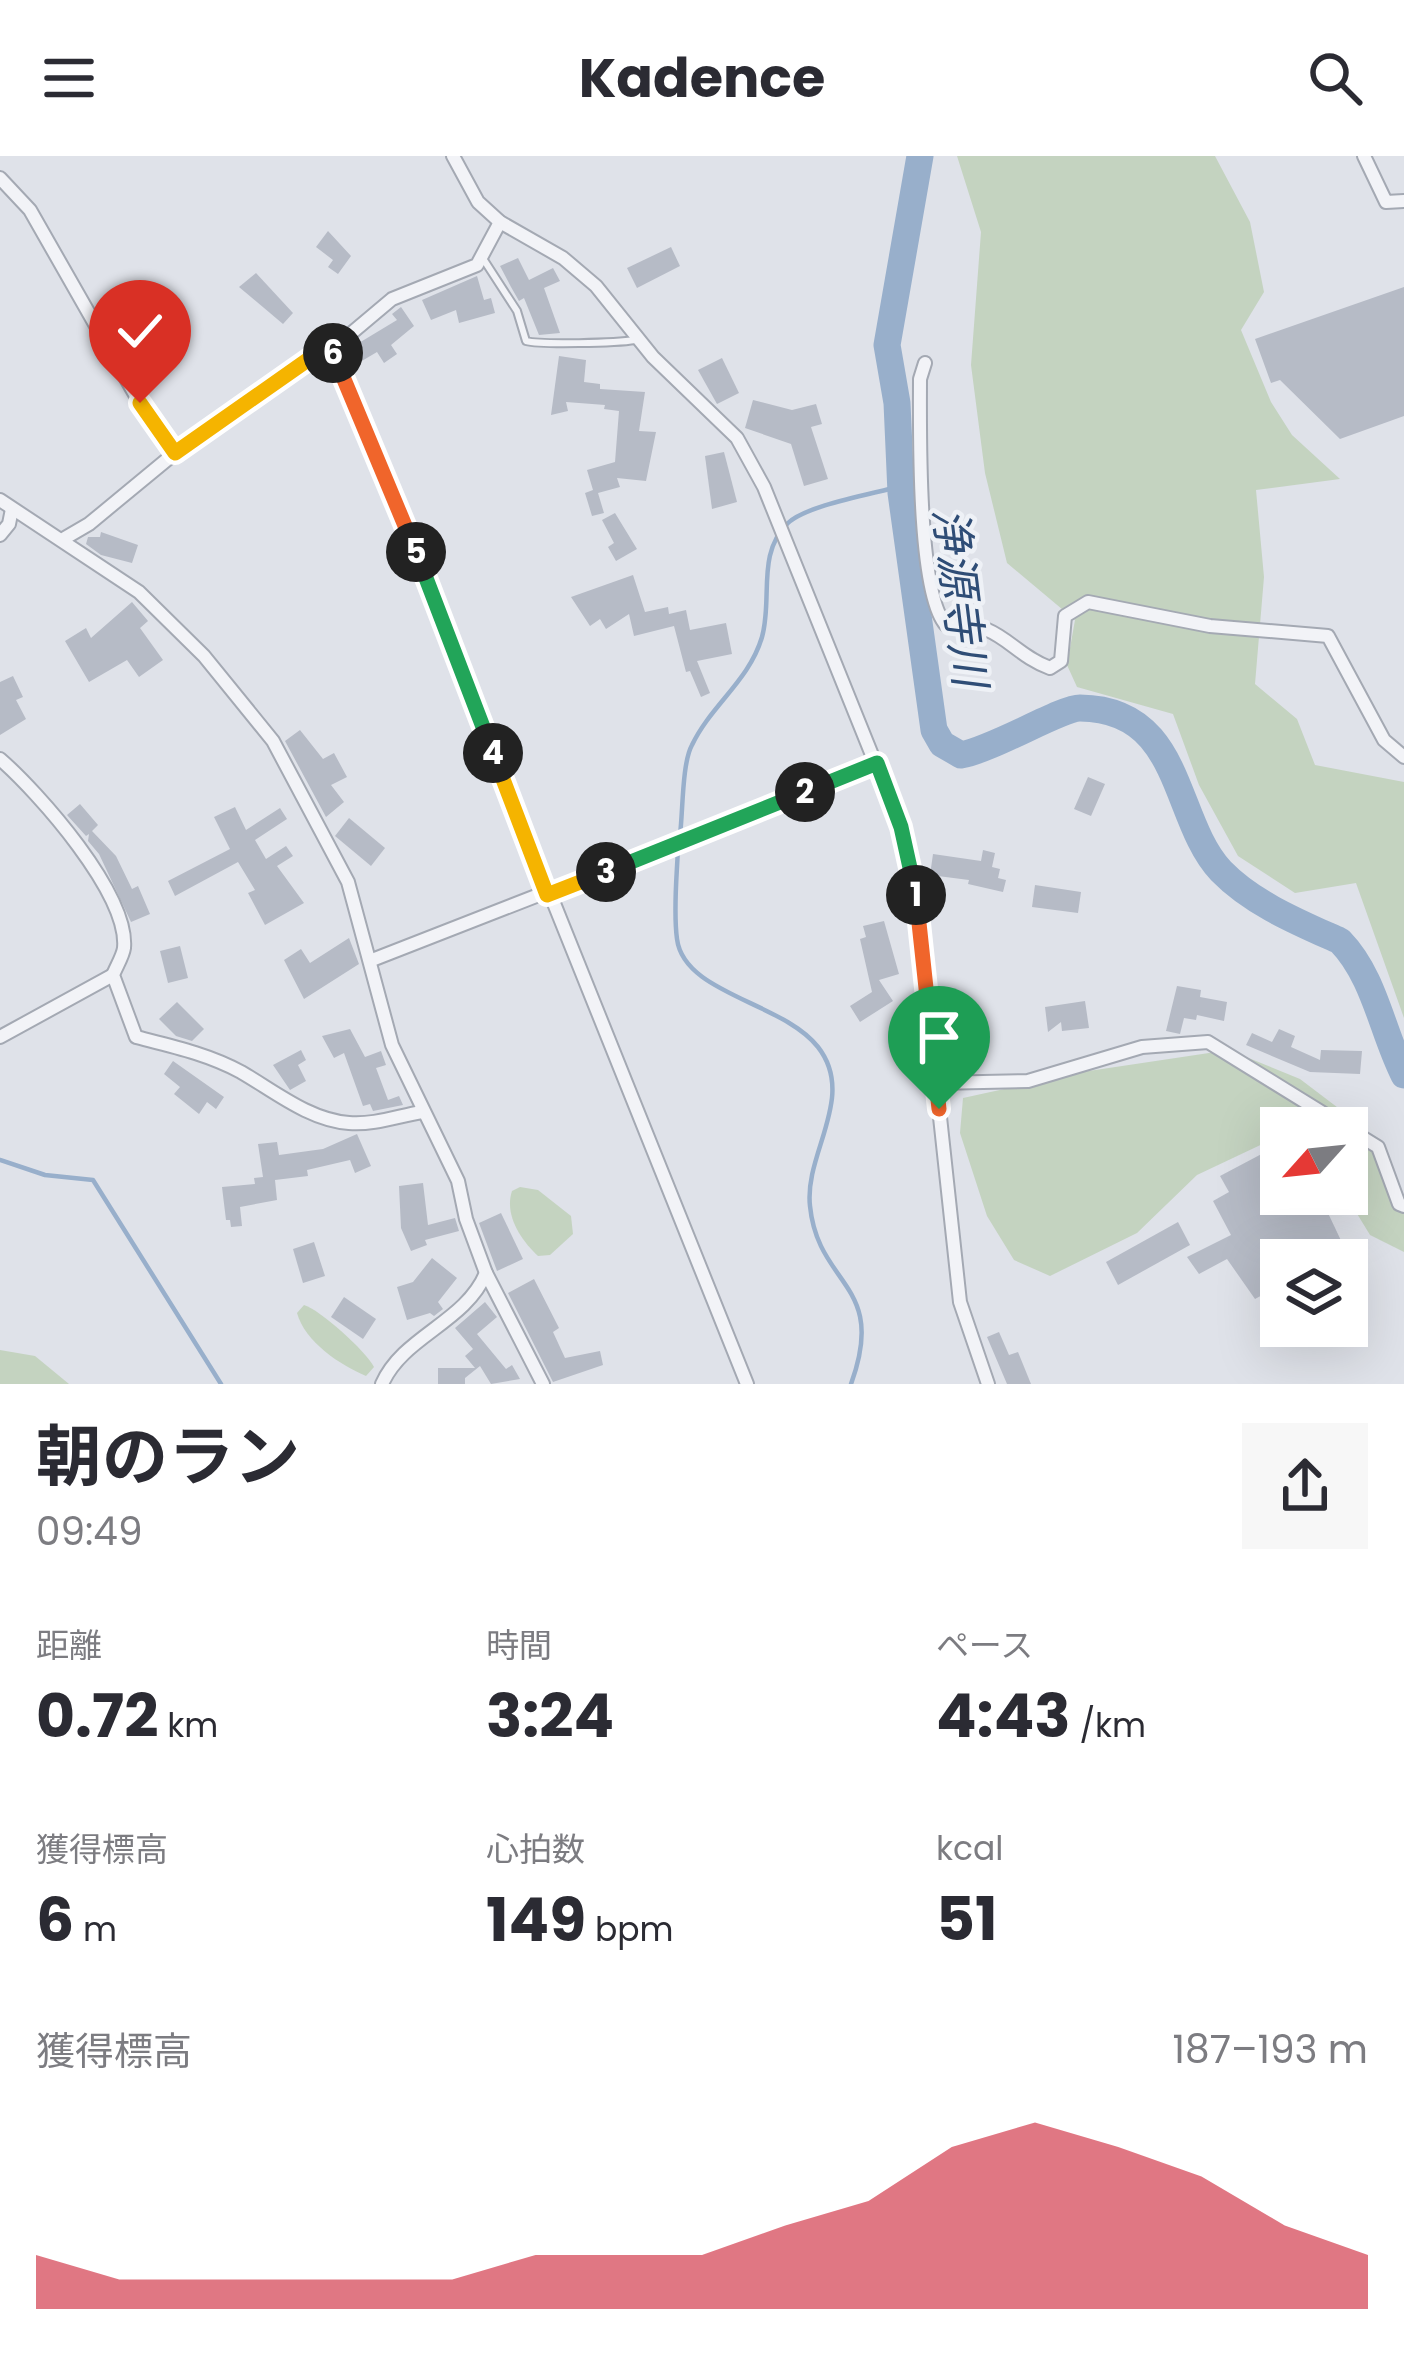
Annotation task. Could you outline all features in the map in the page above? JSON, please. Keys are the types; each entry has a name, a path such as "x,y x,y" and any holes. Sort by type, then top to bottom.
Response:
{"street":[{"path":"453,156 478,202 500,222 563,258 596,286 639,340 710,409 746,454 764,487 901,827 916,895 960,1302 988,1384"},
{"path":"1364,156 1386,202 1404,201"},
{"path":"0,178 22,197 140,403 175,453"},
{"path":"65,538 175,453 331,348 392,299 477,265 500,222"},
{"path":"331,348 747,1384"},
{"path":"925,363 920,379 923,514 940,620 995,631 1050,668 1061,662 1065,616 1088,602 1210,626 1328,636 1384,740 1404,757"},
{"path":"6,504 65,538 170,619 273,741 349,882 392,1045 458,1181 486,1273 543,1384"},
{"path":"0,535 10,524 6,504"},
{"path":"0,759 52,810 107,892 124,946 113,975 0,1037"},
{"path":"372,960 877,763"},
{"path":"113,975 136,1037 193,1052 239,1072 281,1099 345,1123 375,1123 422,1112"},
{"path":"936,1083 1028,1081 1142,1047 1208,1042 1378,1147 1399,1204 1404,1206"},
{"path":"382,1384 395,1362 459,1313 486,1273"}],"lane":[{"path":"482,257 517,311 526,340 540,345 639,340"}],"green space":[{"path":"957,156 1215,156 1250,222 1264,292 1241,330 1271,402 1292,435 1340,479 1256,490 1264,577 1255,684 1297,719 1315,765 1404,782 1404,1018 1356,883 1295,893 1238,856 1199,785 1173,714 1077,687 1067,665 1075,620 1007,563 985,473 971,365 981,232"},
{"path":"1229,1050 1300,1079 1337,1107 1260,1107 1260,1145 1197,1175 1137,1233 1050,1276 1014,1260 987,1216 960,1133 963,1098 1082,1072"},
{"path":"1368,1142 1394,1193 1404,1198 1404,1252 1370,1235 1358,1215 1368,1215"},
{"path":"520,1187 538,1190 571,1216 573,1234 550,1255 538,1256 516,1226 510,1200 512,1191"},
{"path":"304,1305 362,1351 374,1367 366,1376 315,1343 297,1313"},
{"path":"0,1350 35,1356 69,1384 0,1384"}],"building":[{"path":"328,231 351,256 338,274 328,267 333,260 316,247"},
{"path":"671,247 680,266 637,288 627,268"},
{"path":"518,258 529,280 553,268 560,281 544,288 560,333 539,335 524,298 519,301 511,287 500,266"},
{"path":"256,273 293,313 283,324 239,287"},
{"path":"477,276 484,300 491,298 495,313 459,323 456,310 431,320 422,300"},
{"path":"1404,287 1404,416 1340,439 1280,380 1271,383 1255,339"},
{"path":"401,307 414,326 391,345 397,354 384,363 377,352 350,368 344,352 397,320 392,314"},
{"path":"559,356 586,360 584,382 600,384 600,389 645,392 639,431 656,432 646,481 617,478 620,487 598,493 604,513 592,516 585,493 593,490 587,470 615,462 619,411 566,402 568,411 551,415"},
{"path":"722,358 739,393 717,404 698,370"},
{"path":"753,400 792,410 816,404 822,424 811,427 828,479 804,486 791,444 745,428"},
{"path":"724,452 737,502 712,509 705,456"},
{"path":"615,513 637,549 616,561 608,547 614,543 602,520"},
{"path":"101,532 138,545 132,563 101,555 86,544 88,537 100,537"},
{"path":"633,575 645,612 668,607 669,614 686,610 690,630 726,623 732,654 697,661 710,693 701,697 690,671 686,672 674,626 634,636 629,614 606,629 600,619 590,626 571,597"},
{"path":"132,602 148,621 140,628 163,660 139,677 127,660 89,682 65,641 86,628 91,638"},
{"path":"13,676 23,697 16,700 26,719 0,735 0,682"},
{"path":"300,730 323,759 334,753 347,777 331,785 344,802 326,817 285,741"},
{"path":"1088,777 1105,784 1091,816 1074,809"},
{"path":"80,804 98,825 92,831 116,856 132,889 138,886 150,914 131,922 99,854 88,841 89,834 67,815"},
{"path":"235,807 246,830 280,808 287,819 255,840 266,859 286,846 293,856 277,866 304,903 265,925 248,893 255,890 238,862 175,896 168,881 230,849 214,817"},
{"path":"349,818 385,848 371,866 335,836"},
{"path":"983,850 995,853 992,867 1000,869 998,878 1006,880 1003,892 968,884 969,880 930,875 933,854 981,861"},
{"path":"1035,885 1081,892 1078,913 1032,907"},
{"path":"884,921 899,974 879,980 893,1001 860,1022 850,1006 872,992 860,939 866,937 863,926"},
{"path":"349,938 359,964 304,999 284,960 301,949 310,963"},
{"path":"180,946 188,978 168,983 160,951"},
{"path":"1177,986 1227,1002 1224,1021 1197,1015 1196,1020 1184,1018 1180,1034 1166,1031"},
{"path":"959,1001 978,1036 962,1045 956,1035 947,1040 941,1026 949,1022 942,1010"},
{"path":"1085,1001 1089,1028 1062,1031 1061,1022 1048,1032 1045,1007"},
{"path":"177,1002 204,1029 192,1041 176,1036 159,1019"},
{"path":"350,1029 365,1057 381,1051 386,1065 376,1068 388,1100 399,1096 403,1105 373,1111 370,1104 363,1106 344,1053 334,1058 322,1036"},
{"path":"1279,1029 1295,1036 1291,1047 1320,1060 1321,1050 1362,1051 1360,1074 1310,1072 1246,1045 1252,1033 1272,1042"},
{"path":"301,1050 306,1060 298,1065 306,1081 290,1090 273,1065"},
{"path":"173,1061 224,1097 216,1109 207,1102 199,1114 174,1094 180,1087 164,1074"},
{"path":"357,1134 371,1166 355,1173 350,1160 307,1170 308,1176 275,1180 277,1200 240,1207 242,1226 231,1227 226,1220 222,1187 255,1184 254,1178 263,1177 258,1144 277,1142 279,1155 323,1149"},
{"path":"1260,1155 1260,1215 1329,1215 1340,1239 1260,1239 1260,1296 1255,1299 1227,1259 1199,1274 1187,1257 1231,1235 1213,1201 1229,1192 1220,1176"},
{"path":"423,1183 428,1225 455,1218 459,1231 425,1240 427,1245 411,1251 401,1228 399,1186"},
{"path":"501,1213 523,1259 497,1271 479,1223"},
{"path":"1178,1222 1190,1245 1118,1285 1106,1262"},
{"path":"314,1242 325,1276 303,1283 293,1249"},
{"path":"432,1258 457,1278 438,1302 443,1309 434,1316 407,1320 397,1287 413,1282"},
{"path":"534,1279 559,1328 553,1332 565,1358 600,1351 603,1365 553,1382 508,1293"},
{"path":"344,1297 376,1319 363,1339 331,1317"},
{"path":"485,1302 497,1317 477,1334 506,1369 512,1365 520,1379 491,1384 480,1366 465,1378 465,1384 438,1384 438,1368 475,1368 465,1356 473,1349 455,1328"},
{"path":"999,1332 1009,1355 1018,1352 1031,1384 1007,1384 987,1337"}],"waterway":[{"name":"浄源寺川","path":"920,156 887,345 897,403 901,493 934,730 942,744 961,755 1080,708 1114,713 1139,727 1171,770 1205,849 1221,871 1262,903 1340,941 1352,955 1404,1075"},
{"path":"680,835 689,753 756,653 765,622 769,562 778,535 810,511 901,486"},
{"path":"678,847 676,928 684,958 715,985 802,1032 829,1066 831,1105 814,1166 810,1206 816,1233 856,1305 861,1325 851,1384"},
{"path":"0,1160 45,1175 93,1180 221,1384"}],"route":[{"path":"140,403 175,453 331,348 418,557 547,895 877,763 901,827 916,895 939,1109"}]}
